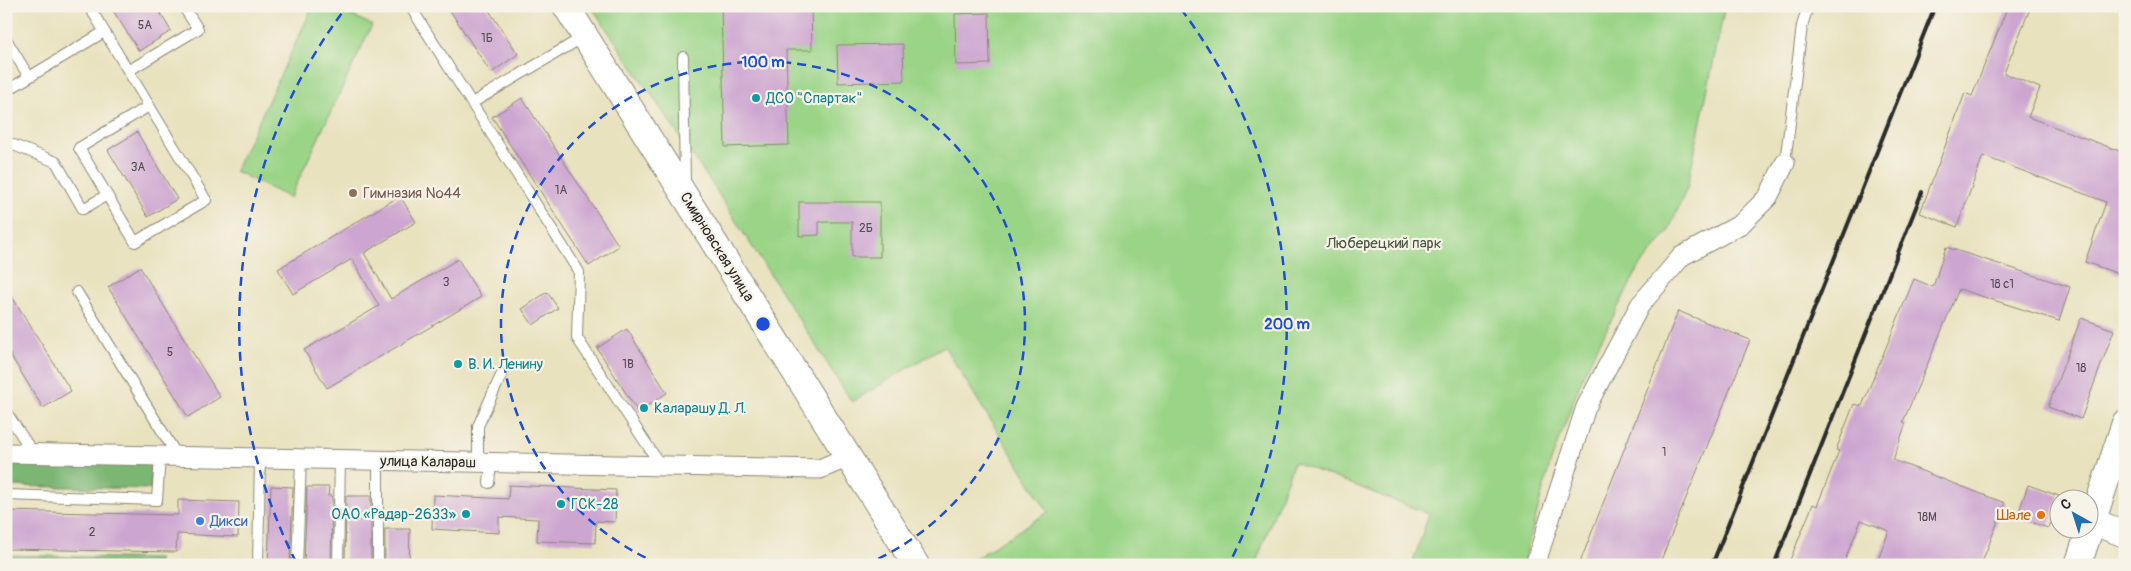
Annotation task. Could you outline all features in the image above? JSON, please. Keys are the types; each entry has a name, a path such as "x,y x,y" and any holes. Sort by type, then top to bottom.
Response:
{"main road":[{"name":"Смирновская улица","path":"566,6 916,565"},
{"path":"2098,507 2125,424"},
{"path":"2098,524 2125,534"},
{"path":"2078,565 2087,538"}],"street":[{"path":"1535,565 1586,407 1640,305 1682,256 1741,224 1768,197 1785,163"},
{"name":"улица Калараш","path":"6,453 301,460 820,468 848,457"}],"lane":[{"path":"89,6 206,200 135,242 79,148 149,106"},
{"path":"128,71 198,29 183,6"},
{"path":"410,6 579,272 577,338 662,466"},
{"path":"1785,163 1802,26 1808,6"},
{"path":"6,91 104,32"},
{"path":"472,103 585,36"},
{"path":"6,39 29,77"},
{"path":"683,58 686,196"},
{"path":"6,142 56,162 83,209 107,195"},
{"path":"6,495 157,500 169,457 77,292"},
{"path":"490,483 484,463 478,426 504,369"},
{"path":"6,412 34,454"},
{"path":"258,565 260,459"},
{"path":"297,565 301,460"},
{"path":"338,565 340,460"},
{"path":"378,461 378,565"}],"green space":[{"path":"313,6 332,6 372,25 290,198 235,171"},
{"name":"Люберецкий парк","path":"591,6 1725,6 1687,188 1668,232 1638,269 1584,373 1550,464 1523,565 1412,565 1429,514 1294,462 1255,565 965,565 1048,512 944,346 852,402 712,184"},
{"path":"6,460 152,463 151,489 6,486"},
{"path":"6,555 159,559 159,565 6,565"}],"building":[{"path":"110,6 156,6 171,31 139,51"},
{"path":"447,6 486,6 518,54 491,73"},
{"name":"ДСО \"Спартак\"","path":"721,6 811,6 812,50 786,50 789,145 725,147"},
{"path":"2008,6 2031,6 2004,73 2040,88 2028,117 2125,153 2125,276 2085,262 2106,202 1983,156 1957,227 1920,213 1965,93 1972,96"},
{"path":"989,13 990,64 956,65 955,14"},
{"path":"903,44 904,81 838,83 837,45"},
{"path":"522,98 619,246 589,266 492,117"},
{"path":"137,132 177,199 148,217 108,150"},
{"path":"400,196 416,222 364,253 391,299 458,259 481,297 327,388 304,350 379,306 352,259 293,294 278,269"},
{"path":"799,202 880,202 880,257 852,257 852,222 819,222 819,235 799,236"},
{"path":"1946,247 2070,287 2059,321 1959,289 1903,422 1906,423 1893,460 2005,503 1981,565 1876,565 1889,531 1861,520 1843,565 1788,565 1813,504 1817,506 1839,451 1836,450 1854,404 1862,406 1914,279 1933,287"},
{"path":"140,267 220,397 188,417 108,287"},
{"path":"6,287 71,391 43,408 6,348"},
{"path":"547,292 558,308 533,325 522,309"},
{"path":"1678,311 1750,340 1659,565 1579,565"},
{"path":"2081,318 2114,330 2081,419 2048,407"},
{"path":"627,329 667,393 638,412 597,348"},
{"path":"509,485 616,490 615,522 596,521 595,543 537,541 538,519 499,517 499,533 432,529 433,495 508,499"},
{"path":"2028,485 2048,492 2048,528 2017,517"},
{"path":"271,486 293,487 290,565 268,565"},
{"path":"307,487 329,487 328,496 332,496 331,565 304,565"},
{"path":"346,496 371,496 371,565 345,565"},
{"path":"178,500 239,502 238,537 177,534 176,552 6,549 6,511 178,515"},
{"path":"385,529 410,529 409,565 385,565"}],"railway":[{"path":"1712,565 1935,6"},
{"path":"1774,565 1922,192"}],"place":[{"name":"ДСО \"Спартак\"","path":"756,98"},
{"name":"Гимназия №44","path":"353,193"},
{"name":"В. И. Ленину","path":"458,364"},
{"name":"Каларашу Д. Л.","path":"644,408"},
{"name":"ГСК-28","path":"561,504"},
{"name":"ОАО «Радар-2633»","path":"466,514"},
{"name":"Шале","path":"2041,515"},
{"name":"Дикси","path":"200,521"}]}
